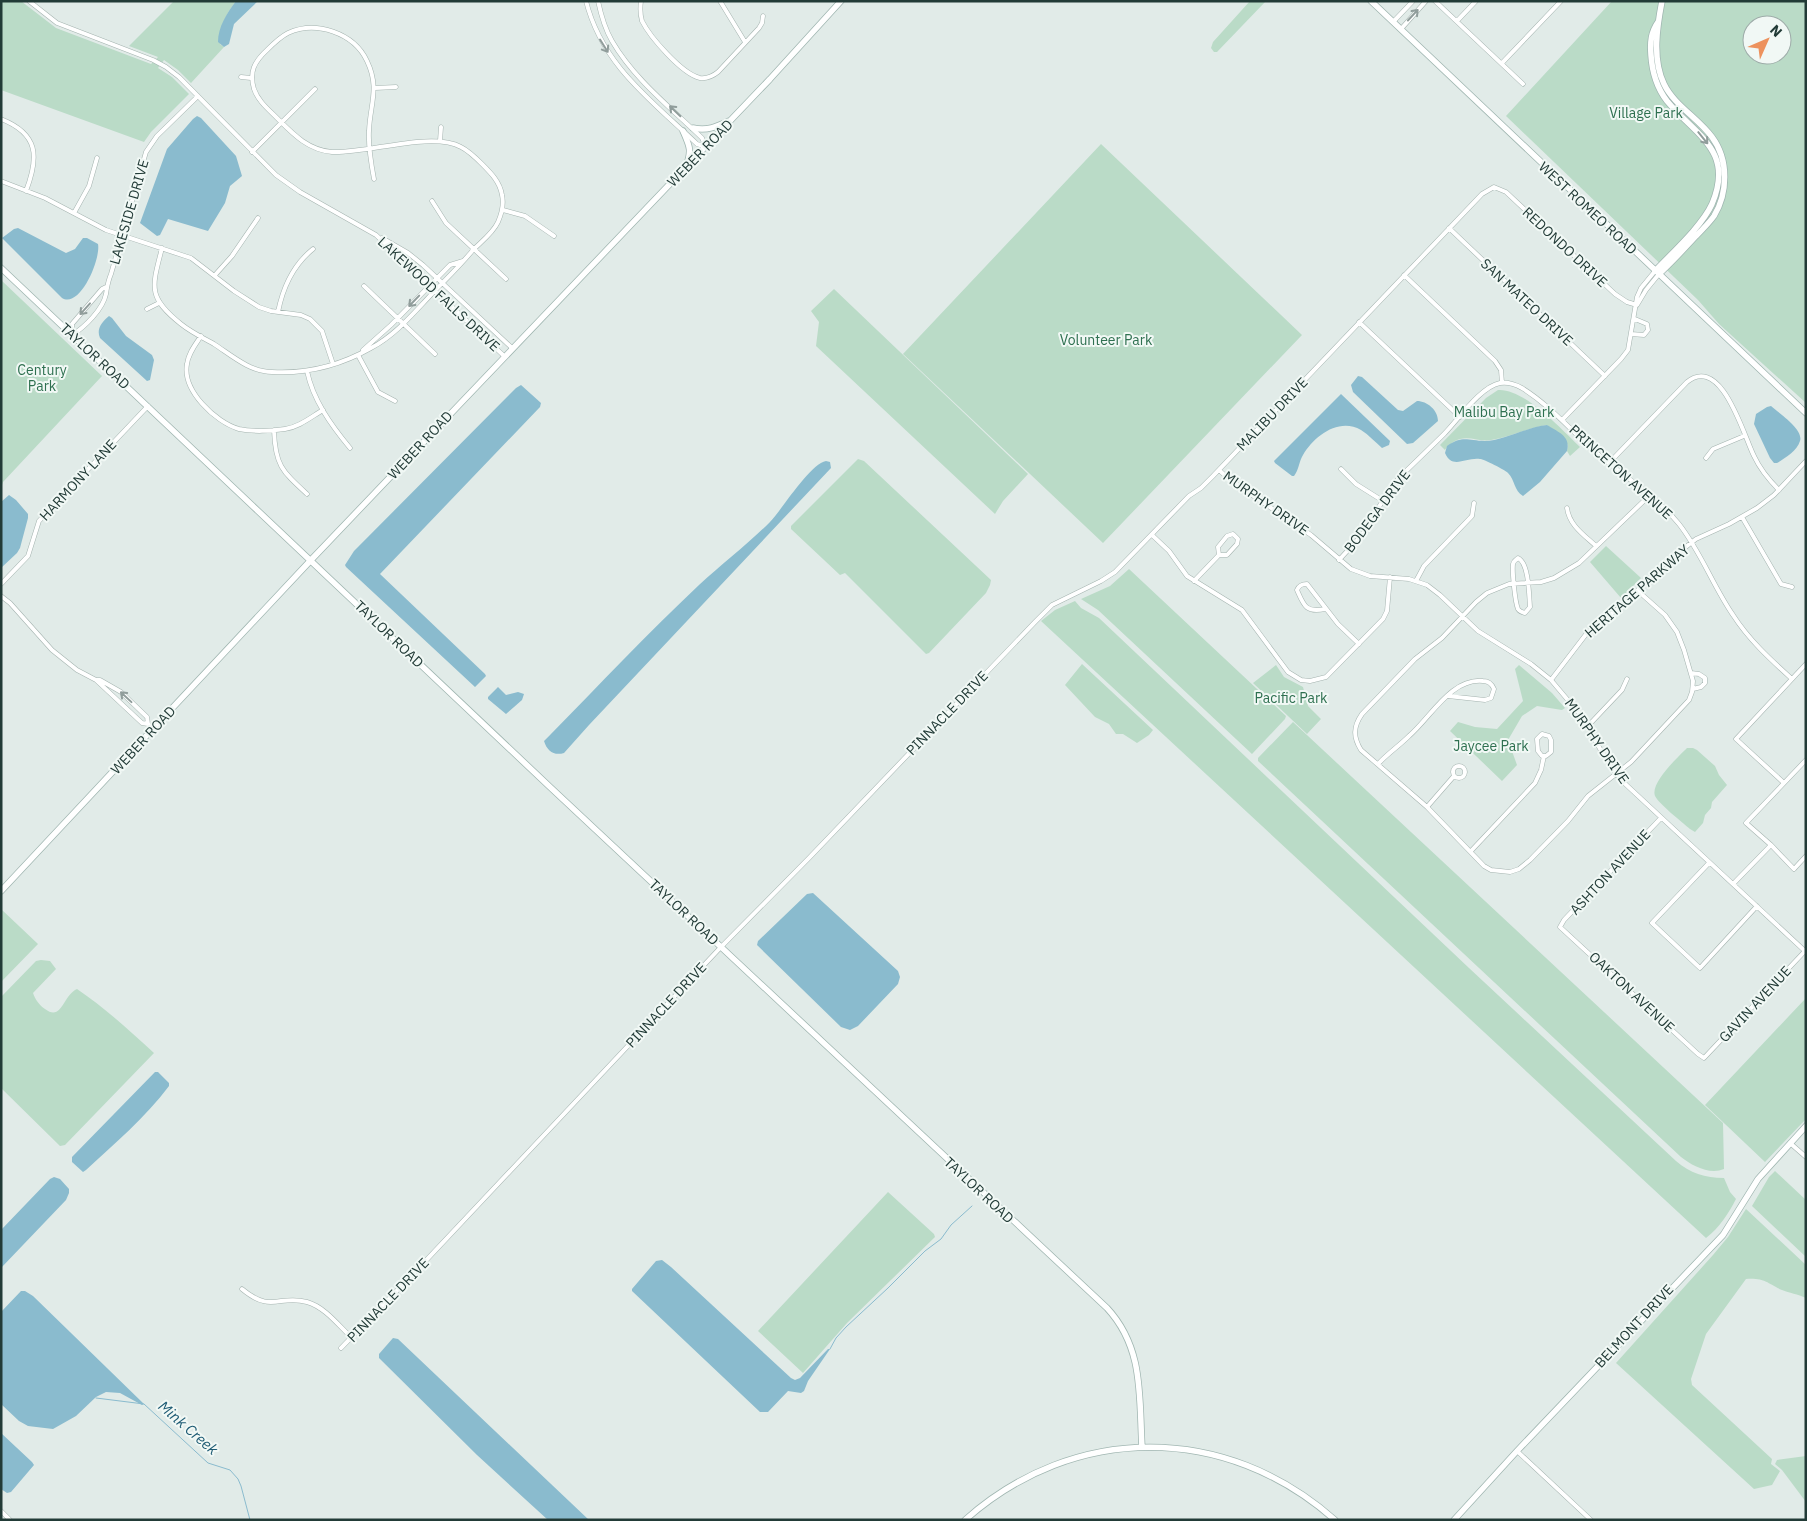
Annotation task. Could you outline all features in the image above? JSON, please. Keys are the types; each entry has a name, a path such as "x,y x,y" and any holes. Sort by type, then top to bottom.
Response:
{"street":[{"name":"LAKEWOOD FALLS DRIVE","path":"29,1 57,23 153,60 166,67 179,77 269,169 290,186 376,235 504,356"},
{"path":"586,1 589,15 599,39 615,64 633,84 697,144 706,147"},
{"path":"598,1 603,22 612,41 625,60 641,79 702,138 706,147"},
{"path":"640,1 641,16 663,49 691,74 706,78 712,76 760,28 763,16"},
{"path":"720,1 745,42"},
{"name":"WEBER ROAD","path":"1,891 504,356 733,119 841,1"},
{"name":"WEST ROMEO ROAD","path":"1371,1 1806,413"},
{"path":"1393,22 1413,1"},
{"path":"1400,29 1426,1"},
{"path":"1436,1 1523,84"},
{"path":"1457,21 1476,1"},
{"path":"1502,63 1561,1"},
{"path":"1562,420 1606,376 1628,350 1640,288 1657,272 1706,215 1716,194 1718,171 1712,148 1702,135 1666,100 1655,78 1650,46 1653,30 1658,22 1662,1"},
{"path":"162,248 154,281 154,292 159,303 181,324 257,370 272,372 307,371 359,354 382,342 404,323 493,229 502,210 502,192 492,174 463,147 440,141 369,148 332,152 318,149 295,137 256,96 251,78 258,59 287,33 314,28 342,35 362,52 368,62 374,88 369,121 369,148 374,179"},
{"path":"242,77 251,78"},
{"path":"374,88 396,87"},
{"path":"252,152 315,89"},
{"name":"LAKESIDE DRIVE","path":"72,335 97,310 106,292 146,152 157,136 198,96"},
{"path":"1,119 12,123 25,133 32,144 35,156 34,171 26,191"},
{"path":"692,128 712,128 733,119"},
{"path":"440,141 441,127"},
{"path":"683,131 691,148 684,169"},
{"path":"74,213 89,186 97,158"},
{"path":"1,182 45,198 106,230 191,258 253,304 278,312 301,315 313,321 322,331 333,364"},
{"name":"MALIBU DRIVE","path":"1035,622 1052,605 1115,572 1189,496 1205,484 1482,194 1494,187"},
{"name":"REDONDO DRIVE","path":"1494,187 1508,193 1615,294 1626,302 1637,305"},
{"path":"432,201 446,223 506,279"},
{"path":"502,210 530,218 554,236"},
{"path":"215,276 232,256 258,218"},
{"name":"SAN MATEO DRIVE","path":"1449,228 1606,376"},
{"path":"376,235 408,254 437,278 512,348"},
{"path":"278,312 284,287 303,257 313,249"},
{"path":"359,354 398,318 450,265 465,260"},
{"name":"TAYLOR ROAD","path":"1,268 720,947 1113,1314 1132,1347 1137,1368 1142,1447"},
{"path":"1404,275 1496,361 1501,370 1502,383"},
{"path":"364,286 435,354"},
{"name":"LAKESIDE DRIVE","path":"72,335 72,324 102,289 106,287"},
{"path":"147,309 159,303"},
{"path":"1631,334 1644,334 1648,330 1647,324 1635,318"},
{"path":"1359,322 1460,417"},
{"path":"201,336 186,364 186,377 193,392 219,418 232,426 245,430 290,428 323,410"},
{"path":"359,354 378,392 395,401"},
{"path":"307,371 312,389 323,410 350,448"},
{"path":"1609,463 1687,382 1696,377 1706,377 1720,386 1734,409 1744,436 1762,471 1779,490"},
{"name":"BODEGA DRIVE","path":"1339,560 1361,536 1398,479 1488,389 1502,383"},
{"name":"PRINCETON AVENUE","path":"1502,383 1514,384 1522,388 1562,420 1609,463 1650,494 1672,516 1692,543 1727,607 1741,628 1792,679"},
{"name":"HARMONY LANE","path":"1,584 28,556 38,521 148,406"},
{"path":"274,430 275,452 279,464 287,475 307,494"},
{"path":"1706,458 1713,449 1744,436"},
{"name":"HERITAGE PARKWAY","path":"1551,680 1588,633 1638,591 1664,564 1692,543 1742,517 1764,503 1806,461"},
{"path":"1342,469 1356,484 1383,500"},
{"name":"MURPHY DRIVE","path":"1218,470 1311,535 1339,560 1360,573 1375,577 1416,580 1436,591 1478,631 1520,656 1551,680 1588,726 1616,774 1805,951"},
{"path":"1638,591 1673,626 1684,650 1694,682 1689,700 1631,762 1588,796 1530,860 1519,869 1510,872 1492,870 1484,866 1426,807 1361,750 1355,741 1354,731 1362,714 1415,659 1442,638 1487,593 1502,586 1541,582 1565,572 1579,563 1650,494"},
{"path":"1416,580 1424,566 1472,516 1474,502"},
{"path":"1567,508 1571,523 1596,546"},
{"path":"1742,517 1781,584 1792,587"},
{"path":"1194,581 1218,556 1227,555 1237,544 1238,538 1233,534 1227,536 1218,547 1218,556"},
{"path":"1152,535 1169,551 1187,576 1242,610 1288,672 1301,680 1310,681 1326,677 1383,619 1387,611 1390,577"},
{"path":"1518,558 1525,564 1530,607 1524,613 1518,608 1514,584 1513,565 1518,558"},
{"path":"1325,609 1316,611 1308,609 1302,603 1297,590 1298,587 1302,584 1307,584 1338,624 1359,644"},
{"path":"1,596 10,603 52,650 77,670 96,680 142,723 148,724"},
{"name":"PINNACLE DRIVE","path":"341,1348 720,947 1035,622"},
{"path":"1784,783 1736,739 1806,664"},
{"path":"1691,673 1699,674 1705,678 1706,683 1701,687 1693,689"},
{"path":"1588,726 1622,690 1627,679"},
{"path":"96,680 100,680 121,692 147,717 148,724 153,730"},
{"path":"1378,764 1387,754 1410,736 1448,696 1463,683 1474,680 1489,682 1494,690 1491,698 1486,700 1448,696"},
{"path":"1544,734 1550,738 1551,750 1550,754 1544,756 1539,753 1537,739 1539,735 1544,734"},
{"path":"1471,851 1535,783 1541,770 1544,756"},
{"path":"1806,760 1746,823 1794,869 1806,856"},
{"path":"1426,807 1454,776"},
{"name":"ASHTON AVENUE","path":"1560,927 1564,920 1661,818"},
{"path":"1733,884 1771,845"},
{"path":"1708,862 1652,923 1700,968 1757,906"},
{"name":"OAKTON AVENUE","path":"1560,927 1704,1058"},
{"name":"GAVIN AVENUE","path":"1704,1058 1805,951"},
{"name":"BELMONT DRIVE","path":"1454,1520 1668,1290 1723,1235 1758,1179 1806,1126"},
{"path":"1790,1143 1806,1157"},
{"path":"242,1289 253,1298 265,1302 278,1303 298,1300 314,1305 325,1312 352,1338"},
{"path":"965,1520 1001,1491 1042,1469 1075,1458 1112,1450 1142,1447 1190,1449 1242,1463 1267,1474 1299,1492 1335,1520"},
{"path":"1517,1451 1591,1520"},
{"path":"1,1511 10,1520"}],"green space":[{"path":"1,1 21,1 56,28 151,64 158,57 129,46 174,1 236,1 226,16 222,27 220,44 224,47 191,83 164,60 158,68 172,77 189,94 151,132 144,142 1,90"},
{"path":"1250,1 1266,1 1217,52 1214,52 1211,48 1213,42"},
{"name":"Village Park","path":"1612,1 1806,1 1806,403 1719,324 1698,300 1506,116"},
{"name":"Volunteer Park","path":"1101,144 1302,335 1103,543 903,354"},
{"name":"Century Park","path":"1,280 102,376 3,482 1,488"},
{"path":"834,289 1028,474 1003,501 995,514 816,346 819,322 811,311"},
{"name":"Malibu Bay Park","path":"1498,390 1508,391 1531,403 1580,447 1570,456 1567,451 1568,445 1547,425 1491,440 1460,439 1451,443 1445,450 1440,445 1486,398"},
{"path":"858,459 864,461 991,580 986,593 929,653 926,654 845,573 840,575 791,529 791,526"},
{"path":"1606,546 1641,578 1621,598 1590,562"},
{"path":"1129,569 1286,716 1252,754 1098,610 1081,599 1110,586"},
{"path":"1075,601 1081,608 1099,618 1676,1161 1698,1174 1724,1178 1730,1192 1736,1199 1727,1215 1715,1230 1706,1238 1041,621 1055,610"},
{"path":"1082,664 1153,730 1149,735 1137,743 1123,734 1116,734 1109,724 1095,717 1065,685"},
{"name":"Pacific Park","path":"1276,665 1284,677 1303,687 1308,706 1321,719 1307,734 1253,683"},
{"name":"Jaycee Park","path":"1519,665 1552,693 1565,708 1562,710 1537,706 1522,716 1508,740 1517,765 1502,781 1450,731 1458,722 1475,727 1497,729 1523,701 1515,669"},
{"path":"1293,722 1723,1123 1724,1169 1713,1171 1701,1169 1681,1157 1258,761 1258,758"},
{"path":"1687,748 1697,750 1715,766 1727,785 1712,802 1703,823 1695,832 1661,804 1655,796 1657,784 1661,777"},
{"path":"1,909 38,944 1,982"},
{"path":"36,961 50,961 56,969 33,993 43,1007 51,1012 59,1010 68,996 77,989 154,1053 65,1145 60,1146 1,1088 1,997"},
{"path":"1806,998 1806,1119 1765,1162 1705,1105"},
{"path":"1775,1171 1806,1200 1806,1257 1752,1206 1769,1177"},
{"path":"888,1192 935,1237 847,1323 803,1373 758,1331"},
{"path":"1746,1209 1806,1265 1806,1298 1782,1290 1762,1280 1746,1279 1706,1334 1691,1379 1692,1385 1772,1459 1771,1464 1780,1471 1772,1485 1754,1489 1616,1363 1713,1255 1728,1237"},
{"path":"1806,1456 1806,1502 1782,1470 1775,1464 1777,1460"}],"water":[{"path":"236,1 258,1 234,24 229,44 224,47 218,42 221,26"},
{"path":"197,116 236,156 242,176 230,186 225,203 208,231 168,219 160,235 157,236 140,223 167,149"},
{"path":"18,228 66,253 75,249 83,238 98,244 93,271 82,290 76,296 69,299 62,298 2,238"},
{"path":"109,316 126,336 152,355 154,360 150,380 147,381 100,338 100,326"},
{"path":"1358,376 1362,377 1398,410 1403,411 1417,401 1421,401 1428,404 1434,410 1438,421 1413,443 1407,444 1353,392 1351,385"},
{"path":"521,385 541,403 540,407 380,574 485,674 486,676 475,687 345,565 354,551"},
{"path":"1341,394 1390,441 1389,445 1382,448 1364,432 1353,427 1336,427 1320,435 1314,441 1302,457 1296,474 1292,476 1274,461"},
{"path":"1771,406 1795,427 1800,437 1796,448 1777,463 1774,463 1770,458 1754,424 1756,414"},
{"path":"1547,425 1563,435 1568,446 1567,451 1540,482 1523,496 1508,473 1499,467 1480,459 1460,462 1451,461 1445,453 1447,446 1457,441 1466,439 1492,440"},
{"path":"826,461 830,462 831,468 564,753 557,754 549,750 544,741 680,603 770,522 812,470"},
{"path":"9,495 28,514 28,518 20,548 1,568 1,502"},
{"path":"498,687 506,695 518,692 524,694 522,700 506,714 488,699"},
{"path":"813,893 898,971 900,977 898,984 858,1026 850,1030 841,1027 757,945 758,941 807,894"},
{"path":"155,1072 158,1072 169,1083 169,1086 140,1120 83,1172 72,1162 72,1157"},
{"path":"54,1177 60,1179 69,1189 66,1200 1,1268 1,1230"},
{"path":"662,1260 791,1378 795,1380 800,1378 830,1349 808,1381 804,1391 801,1393 788,1391 768,1412 760,1412 632,1291 656,1261"},
{"path":"21,1291 25,1291 33,1296 144,1404 142,1405 120,1393 106,1392 96,1397 76,1416 53,1429 28,1426 19,1421 1,1404 1,1312"},
{"path":"393,1338 398,1339 589,1520 548,1520 477,1455 379,1358 379,1354"},
{"path":"1,1433 34,1465 11,1492 7,1493 1,1489"}],"waterway":[{"path":"830,1349 836,1338 846,1327 925,1251 941,1239 951,1225 972,1206"},
{"name":"Mink Creek","path":"96,1398 144,1404 208,1463 230,1470 241,1486 250,1520"}]}
